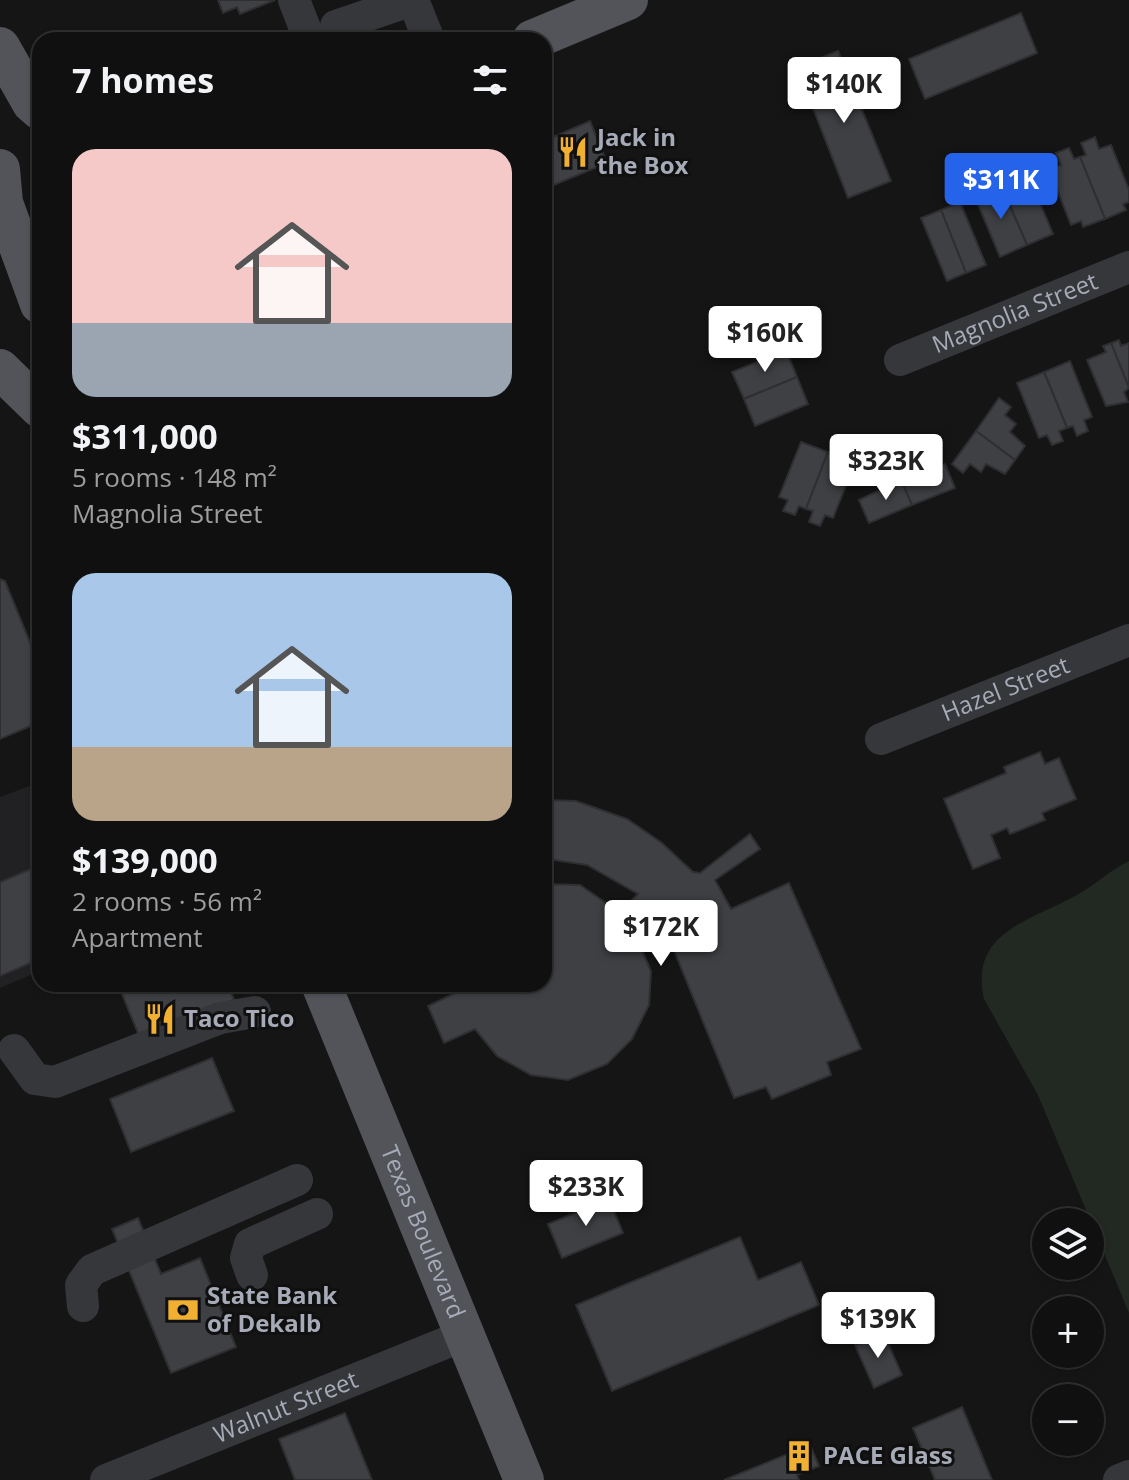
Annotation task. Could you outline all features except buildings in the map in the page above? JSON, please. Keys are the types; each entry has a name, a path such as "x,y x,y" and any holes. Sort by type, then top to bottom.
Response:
{"main road":[{"path":"551,32 628,0"},
{"path":"0,47 32,103"},
{"path":"0,169 3,203 32,285"},
{"path":"0,369 32,400"},
{"name":"Texas Boulevard","path":"324,992 524,1480"}],"street":[{"path":"294,0 322,31 380,5 412,0 426,32"},
{"name":"Magnolia Street","path":"900,360 1129,267"},
{"name":"Hazel Street","path":"881,739 1129,640"},
{"path":"14,1050 35,1079 55,1082 220,1018 255,1012"},
{"path":"83,1306 81,1285 92,1270 297,1180"},
{"path":"252,1275 246,1258 250,1244 317,1214"},
{"name":"Walnut Street","path":"106,1480 465,1335"},
{"path":"1119,1480 1129,1476"}],"shaded area":[{"path":"32,785 32,974 0,988 0,797"},
{"path":"1129,861 1129,1313 1104,1253 1104,1208 1085,1208 1038,1095 984,999 982,976 986,958 994,944 1007,932 1077,895"}],"place":[{"name":"Jack in the Box","path":"573,152"},
{"name":"Taco Tico","path":"160,1019"},
{"name":"State Bank of Dekalb","path":"183,1310"},
{"name":"PACE Glass","path":"799,1456"}]}
